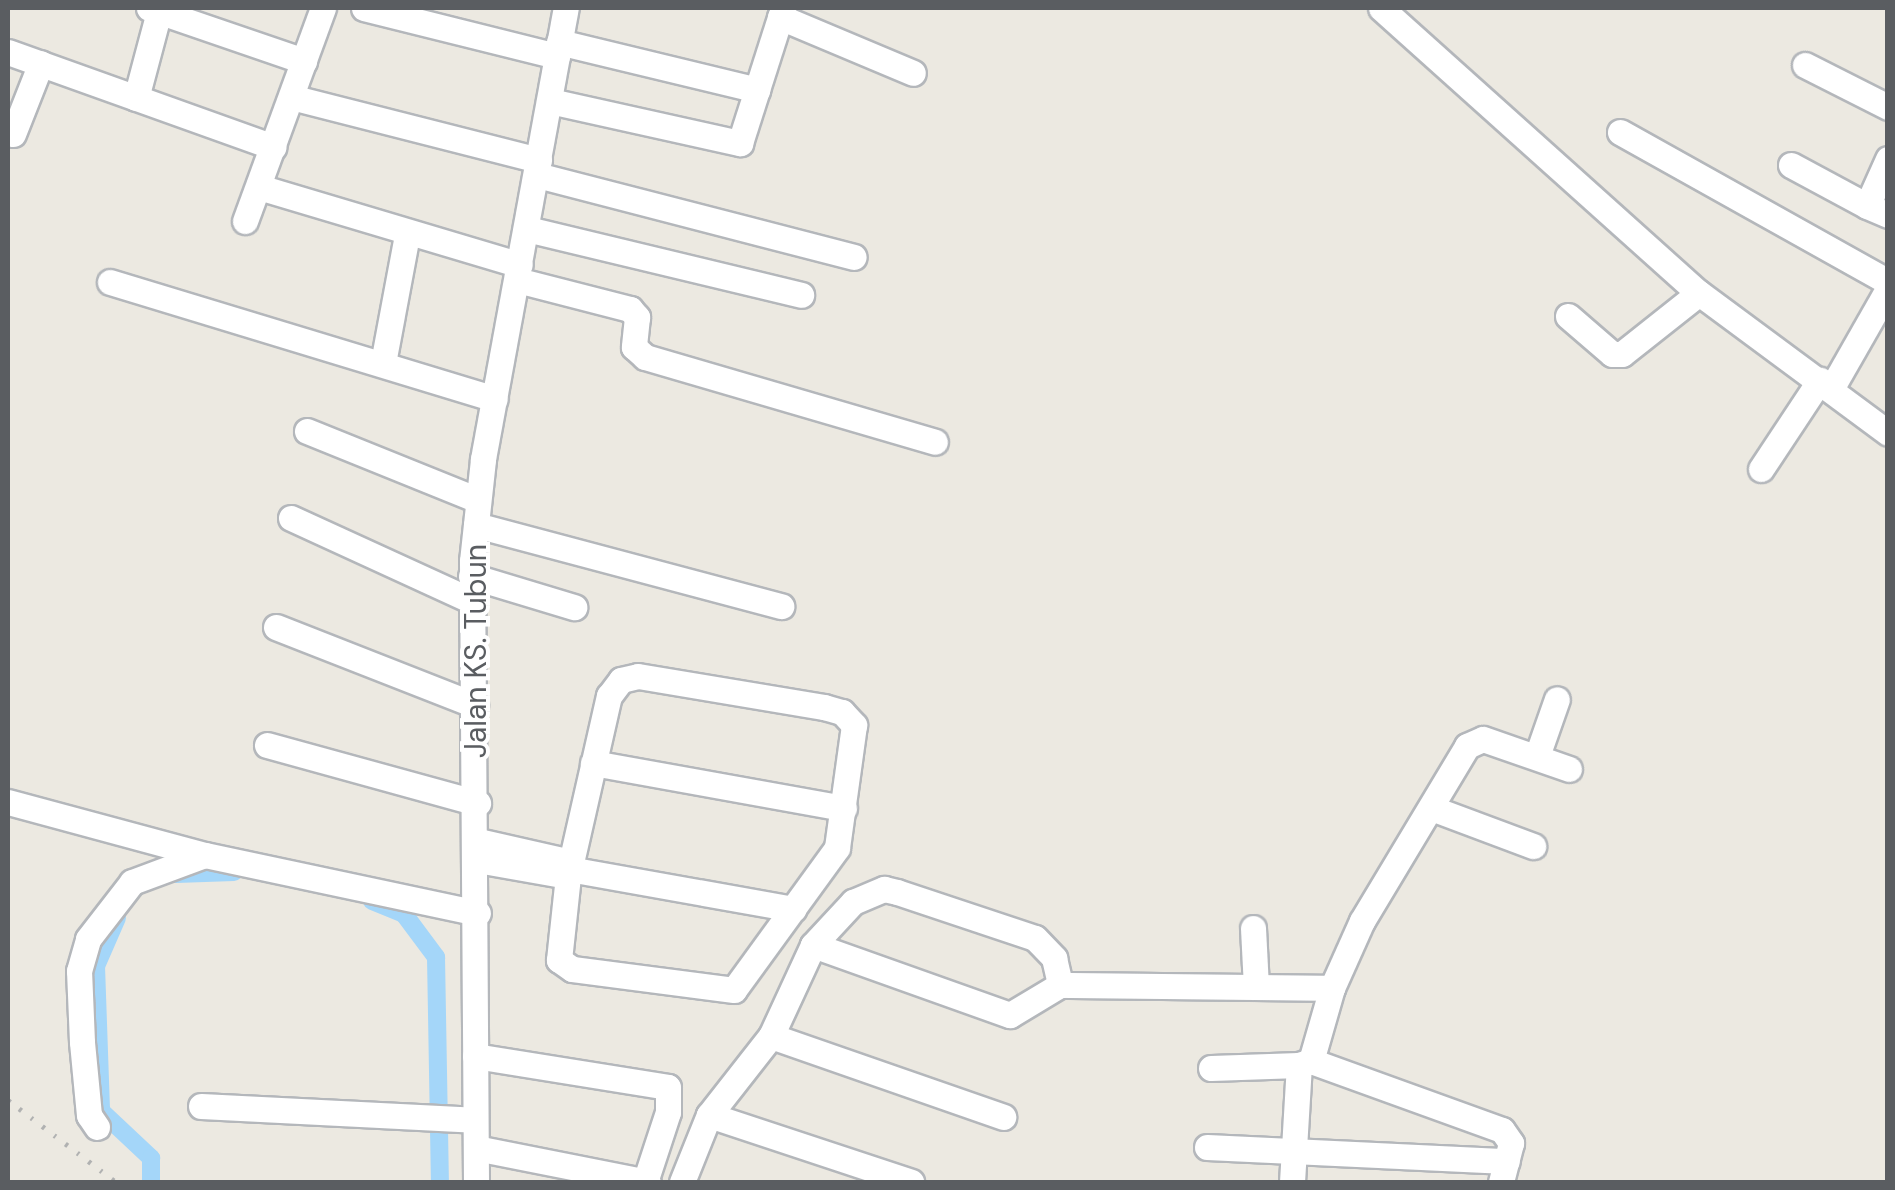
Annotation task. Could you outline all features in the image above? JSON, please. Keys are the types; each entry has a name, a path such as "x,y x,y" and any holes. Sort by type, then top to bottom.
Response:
{"street":[{"path":"245,222 323,8"},
{"path":"364,8 757,90"},
{"name":"Jalan KS. Tubun","path":"476,1182 478,803 471,589 477,512 495,399 566,8"},
{"path":"1381,8 1699,293 1888,433"},
{"path":"136,98 156,9 304,61"},
{"path":"550,101 737,144 782,12 912,73"},
{"path":"8,52 273,148"},
{"path":"13,134 41,63"},
{"path":"1805,65 1888,107"},
{"path":"291,97 854,257"},
{"path":"1620,132 1888,285 1826,385 1761,469"},
{"path":"1790,166 1877,210 1888,160"},
{"path":"259,187 630,309 637,317 634,346 644,356 935,442"},
{"path":"527,229 800,295"},
{"path":"383,364 407,236"},
{"path":"110,282 495,399"},
{"path":"1568,316 1612,354 1622,354 1699,293"},
{"path":"308,431 477,512 781,606"},
{"path":"291,518 471,589 574,607"},
{"path":"276,627 475,705"},
{"path":"629,678 842,712 854,725 844,808 829,864 739,984 726,992 563,966 558,954 569,869 593,762 610,696 629,678"},
{"path":"1536,756 1557,699"},
{"path":"1292,1182 1305,1063 1332,988 1362,921 1474,738 1569,769"},
{"path":"266,745 478,803"},
{"path":"593,762 844,808"},
{"path":"8,802 205,855 478,913"},
{"path":"1434,809 1533,846"},
{"path":"478,851 792,909"},
{"path":"97,1127 90,1115 82,1042 79,971 88,938 132,882 205,855"},
{"path":"682,1182 709,1115 771,1036 812,945 853,902 884,890 1036,938 1054,958 1060,986"},
{"path":"1252,928 1256,987"},
{"path":"812,945 996,1014 1010,1015 1060,986 1332,988"},
{"path":"771,1036 1003,1116"},
{"path":"475,1056 668,1086 668,1112 646,1182 476,1148"},
{"path":"1207,1147 1293,1148 1504,1172 1511,1143 1502,1130 1305,1063 1211,1068"},
{"path":"201,1106 474,1120"},
{"path":"709,1115 910,1182"}],"waterway":[{"path":"176,874 234,872"},
{"path":"372,901 404,914 436,957 440,1182"},
{"path":"117,918 96,966 101,1111 151,1158 151,1182"}],"railway":[{"path":"8,1100 116,1182"}]}
